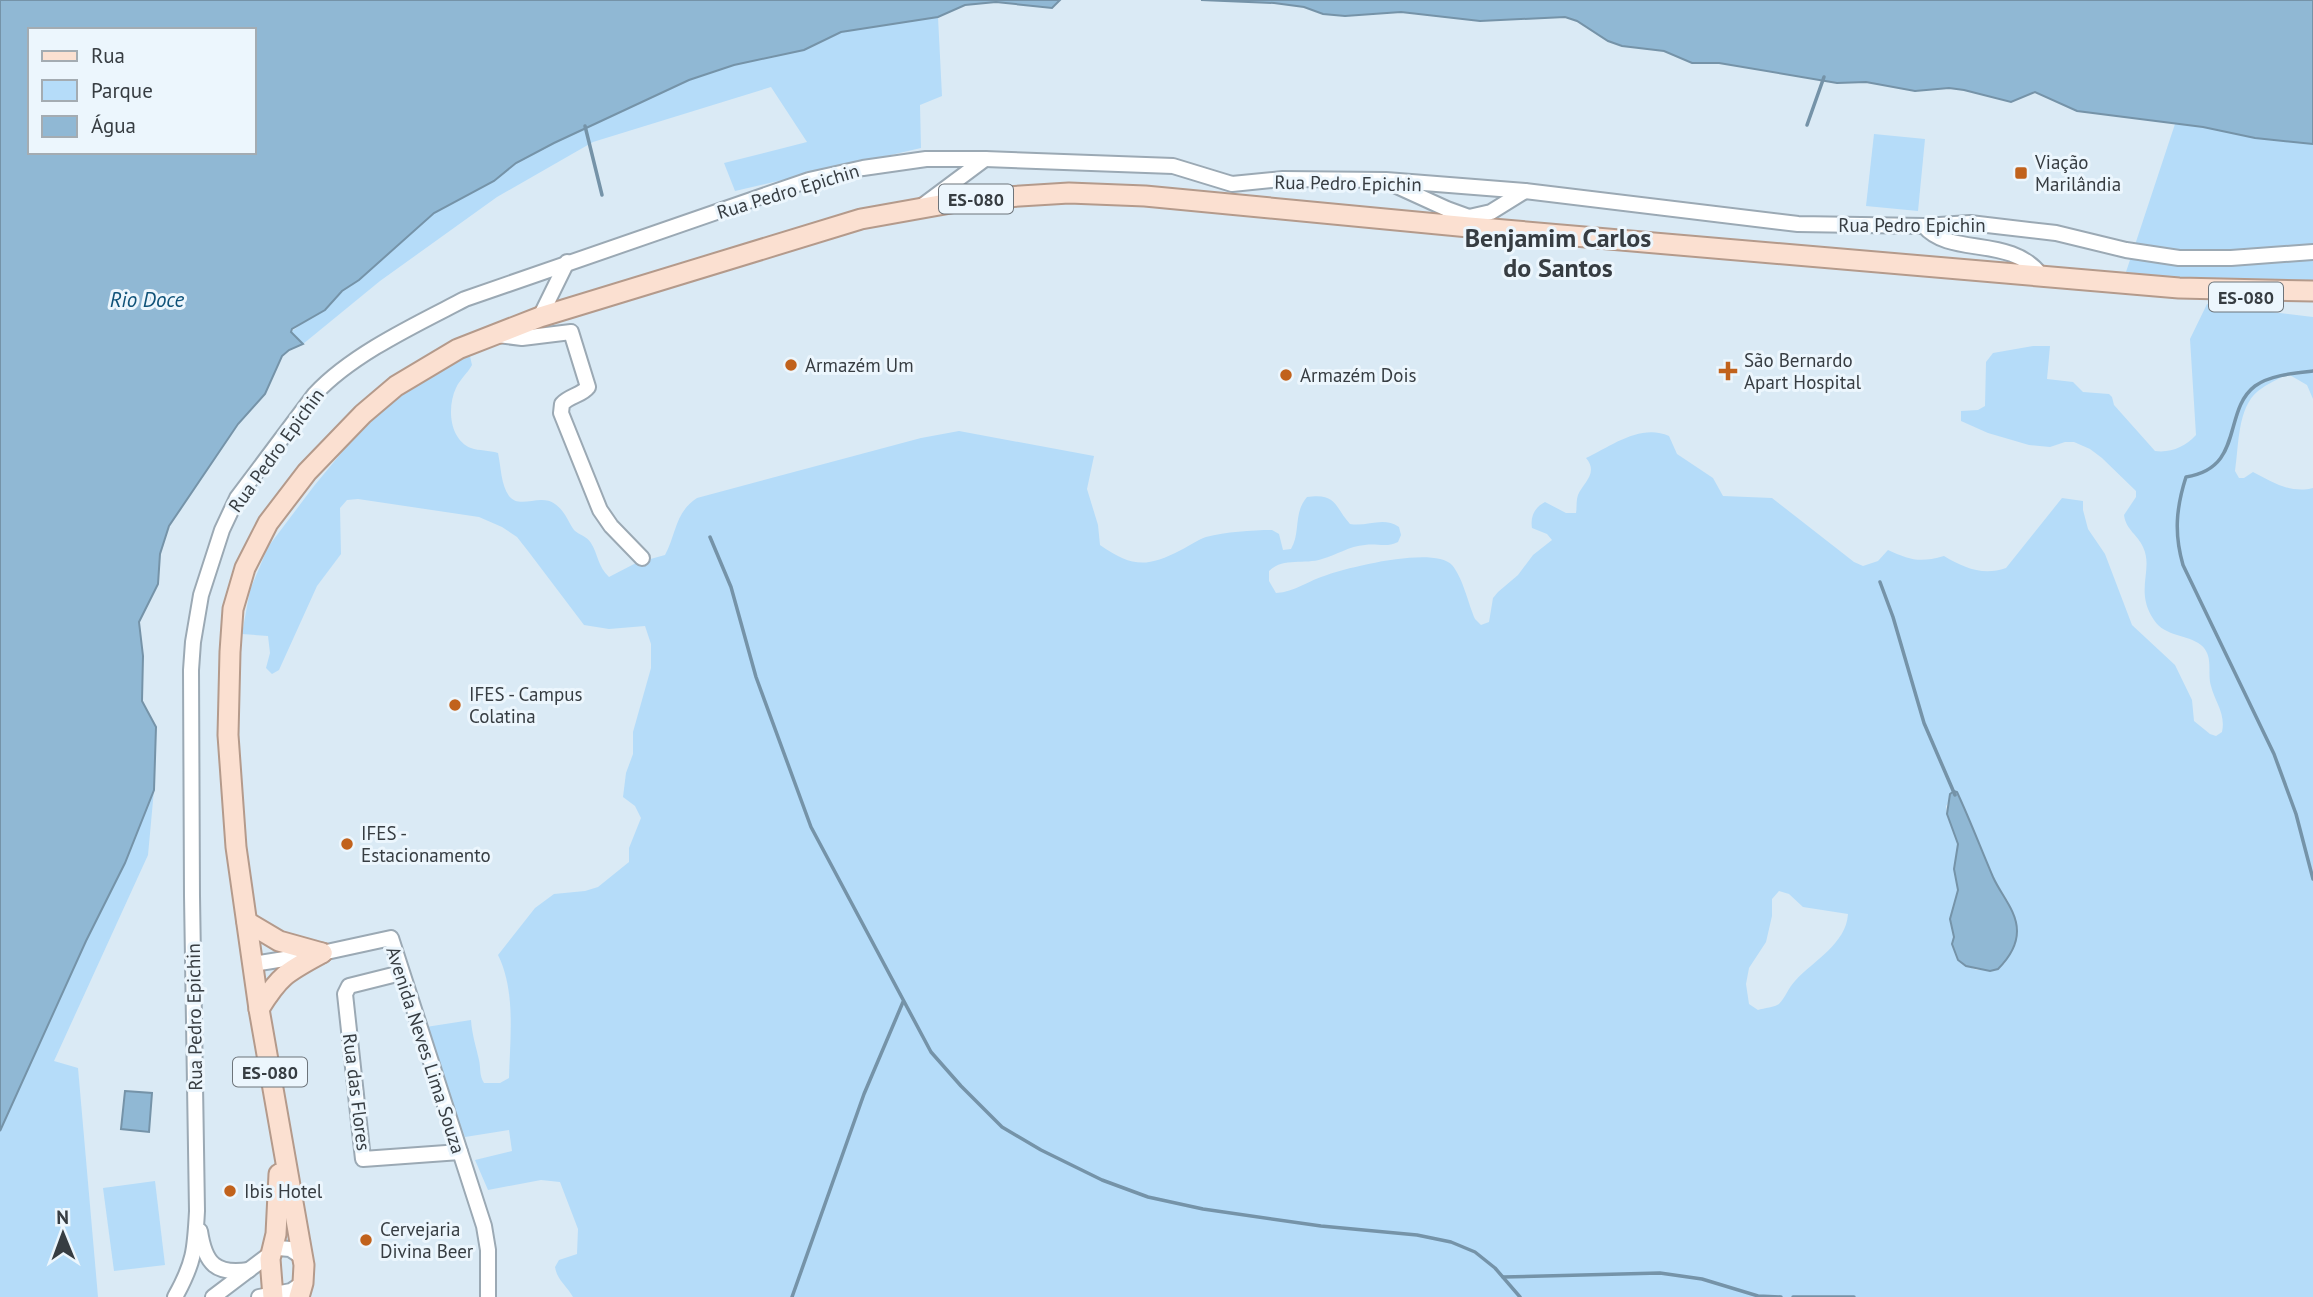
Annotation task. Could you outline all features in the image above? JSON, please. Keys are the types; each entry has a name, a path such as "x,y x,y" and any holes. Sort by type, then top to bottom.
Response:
{"main road":[{"name":"ES-080","path":"301,1290 302,1257 259,1009 236,847 228,735 233,608 245,568 268,523 307,472 363,414 396,386 458,349 540,317 817,230 922,206 1018,195 1069,193 1145,196 1469,222 2179,288 2313,304"},
{"name":"ES-080","path":"2179,288 2313,291"},
{"path":"247,922 279,941 322,953"},
{"path":"259,1009 285,973 322,953"},
{"name":"ES-080","path":"268,1295 271,1254 276,1234 281,1135"}],"street":[{"name":"Rua Pedro Epichin","path":"175,1297 194,1254 197,1212 191,670 192,642 201,596 222,530 237,498 315,394 329,379 425,320 465,299 809,180 863,168 926,159 1173,166 1232,184 1283,179 1386,180 1525,191 1787,223 1924,226 1970,223 2044,231 2126,250 2179,258 2231,258 2313,252"},
{"path":"922,206 985,159"},
{"path":"1386,180 1469,222 1525,191"},
{"path":"1924,226 1929,233 1942,239 2017,255 2032,264 2041,275"},
{"path":"540,317 567,262"},
{"path":"494,334 522,338 571,332 588,387 565,400 561,413 600,510 611,526 642,558"},
{"name":"Avenida Neves Lima Souza","path":"253,964 391,938 484,1226 488,1250 488,1297"},
{"name":"Rua das Flores","path":"401,973 349,986 345,994 363,1159 460,1152"},
{"name":"Rua Pedro Epichin","path":"197,1212 208,1258 219,1268 232,1272 251,1269"},
{"path":"213,1297 278,1248 290,1248 302,1257"},
{"path":"268,1295 301,1290"}],"green space":[{"path":"938,17 942,96 920,105 921,148 735,191 724,163 807,142 771,87 593,142 497,197 380,281 303,344 291,332 325,310 342,291 359,280 434,213 494,181 516,163 554,143 689,80 734,65 804,50 841,32"},
{"path":"2175,124 2255,138 2313,144 2313,285 2213,282 2126,272"},
{"path":"1874,134 1925,139 1918,211 1866,206"},
{"path":"2207,304 2313,317 2313,399 2307,385 2288,374 2258,391 2251,398 2243,417 2235,471 2239,478 2253,472 2289,488 2313,488 2313,1297 573,1297 555,1267 559,1260 577,1254 578,1229 560,1182 541,1180 488,1190 475,1160 512,1151 509,1130 465,1137 435,1063 426,1027 471,1020 484,1083 500,1083 509,1078 510,999 504,969 498,955 535,908 554,894 598,887 629,862 629,848 641,818 635,806 623,797 626,773 633,754 633,732 651,668 651,644 645,626 609,629 584,625 517,537 502,527 479,517 358,499 347,500 340,508 341,554 317,586 279,670 272,674 266,668 270,653 268,636 242,634 250,590 268,547 314,486 347,446 394,399 424,377 469,352 472,365 458,385 451,404 452,422 458,438 471,448 498,453 504,487 514,500 543,500 555,504 574,530 589,541 609,577 636,563 665,555 680,517 697,498 921,438 959,431 1094,456 1087,489 1098,525 1100,545 1130,561 1158,560 1206,537 1247,531 1272,530 1279,534 1283,550 1291,549 1300,509 1307,497 1330,499 1350,524 1387,522 1399,527 1401,535 1398,542 1359,546 1315,561 1281,564 1269,571 1269,581 1276,593 1338,571 1391,560 1428,557 1442,560 1456,570 1475,619 1481,625 1489,622 1493,598 1498,592 1518,575 1533,555 1552,540 1547,534 1532,528 1533,516 1538,506 1545,502 1566,513 1576,513 1578,495 1589,478 1591,468 1586,458 1637,434 1648,432 1669,436 1677,454 1713,478 1723,496 1772,498 1854,562 1863,566 1878,561 1888,550 1915,559 1944,556 1966,567 1982,571 2006,568 2062,498 2083,501 2088,529 2105,554 2132,625 2175,665 2192,700 2194,721 2216,736 2222,732 2223,719 2211,686 2209,659 2205,649 2195,641 2159,626 2145,600 2146,556 2124,515 2136,497 2136,491 2102,458 2074,442 2050,447 2029,445 1988,433 1961,421 1961,411 1978,410 1985,406 1986,362 1993,353 2050,346 2047,379 2073,382 2083,392 2109,394 2114,405 2155,451 2177,448 2196,435 2190,339","holes":["1957,792 1994,880 2008,901 2016,938 2004,964 1977,970 1958,960 1952,945 1954,937 1950,919 1958,890 1954,869 1958,844 1946,806","1779,891 1789,894 1803,907 1848,914 1842,934 1828,951 1795,981 1779,1004 1758,1010 1749,1004 1746,984 1749,968 1766,942 1772,916 1772,899"]},
{"path":"154,790 148,855 54,1061 78,1068 98,1297 0,1297 0,1131 86,941 125,863"},
{"path":"155,1181 165,1265 114,1271 103,1188"}],"water":[{"name":"Rio Doce","path":"0,0 1060,0 1052,8 996,2 965,5 938,17 841,32 804,50 734,65 689,80 554,143 516,163 494,181 434,213 359,280 342,291 325,310 292,329 291,332 303,344 282,356 265,394 238,424 169,526 160,554 158,584 139,622 143,656 142,701 156,727 154,790 125,863 86,941 0,1131"},
{"path":"1201,0 2313,0 2313,144 2077,111 2035,92 2011,102 1949,88 1915,91 1866,82 1837,83 1719,63 1692,63 1664,51 1622,46 1608,41 1577,21 1565,17 1480,21 1401,12 1345,16 1274,3"},
{"path":"1957,792 2016,924 2017,937 2011,952 1998,969 1990,971 1966,966 1958,960 1952,944 1954,937 1950,919 1958,890 1954,869 1958,844 1947,814 1950,794"},
{"path":"125,1091 152,1093 149,1132 121,1129"}],"waterway":[{"path":"1807,125 1824,77"},
{"path":"585,126 602,195"},
{"path":"2313,371 2268,379 2255,386 2245,397 2225,451 2217,462 2205,472 2186,477 2178,510 2177,532 2183,565 2274,754 2296,814 2313,879"},
{"path":"710,537 731,587 756,677 811,827 931,1052 1002,1127 1102,1180 1148,1197 1203,1209 1321,1226 1417,1235 1451,1242 1475,1252 1495,1268 1520,1297"},
{"path":"1880,582 1924,723 1955,795"},
{"path":"792,1297 864,1094 903,1002"},
{"path":"1503,1277 1660,1273 1702,1279 1758,1296 1781,1297"},
{"path":"1793,1297 1854,1297"}],"place":[{"name":"Viação Marilândia","path":"2021,173"},
{"name":"Armazém Um","path":"791,365"},
{"name":"São Bernardo Apart Hospital","path":"1728,371"},
{"name":"Armazém Dois","path":"1286,375"},
{"name":"IFES - Campus Colatina","path":"455,705"},
{"name":"IFES - Estacionamento","path":"347,844"},
{"name":"Ibis Hotel","path":"230,1191"},
{"name":"Cervejaria Divina Beer","path":"366,1240"}],"district":[{"name":"Benjamim Carlos do Santos","path":"1558,252"}]}
